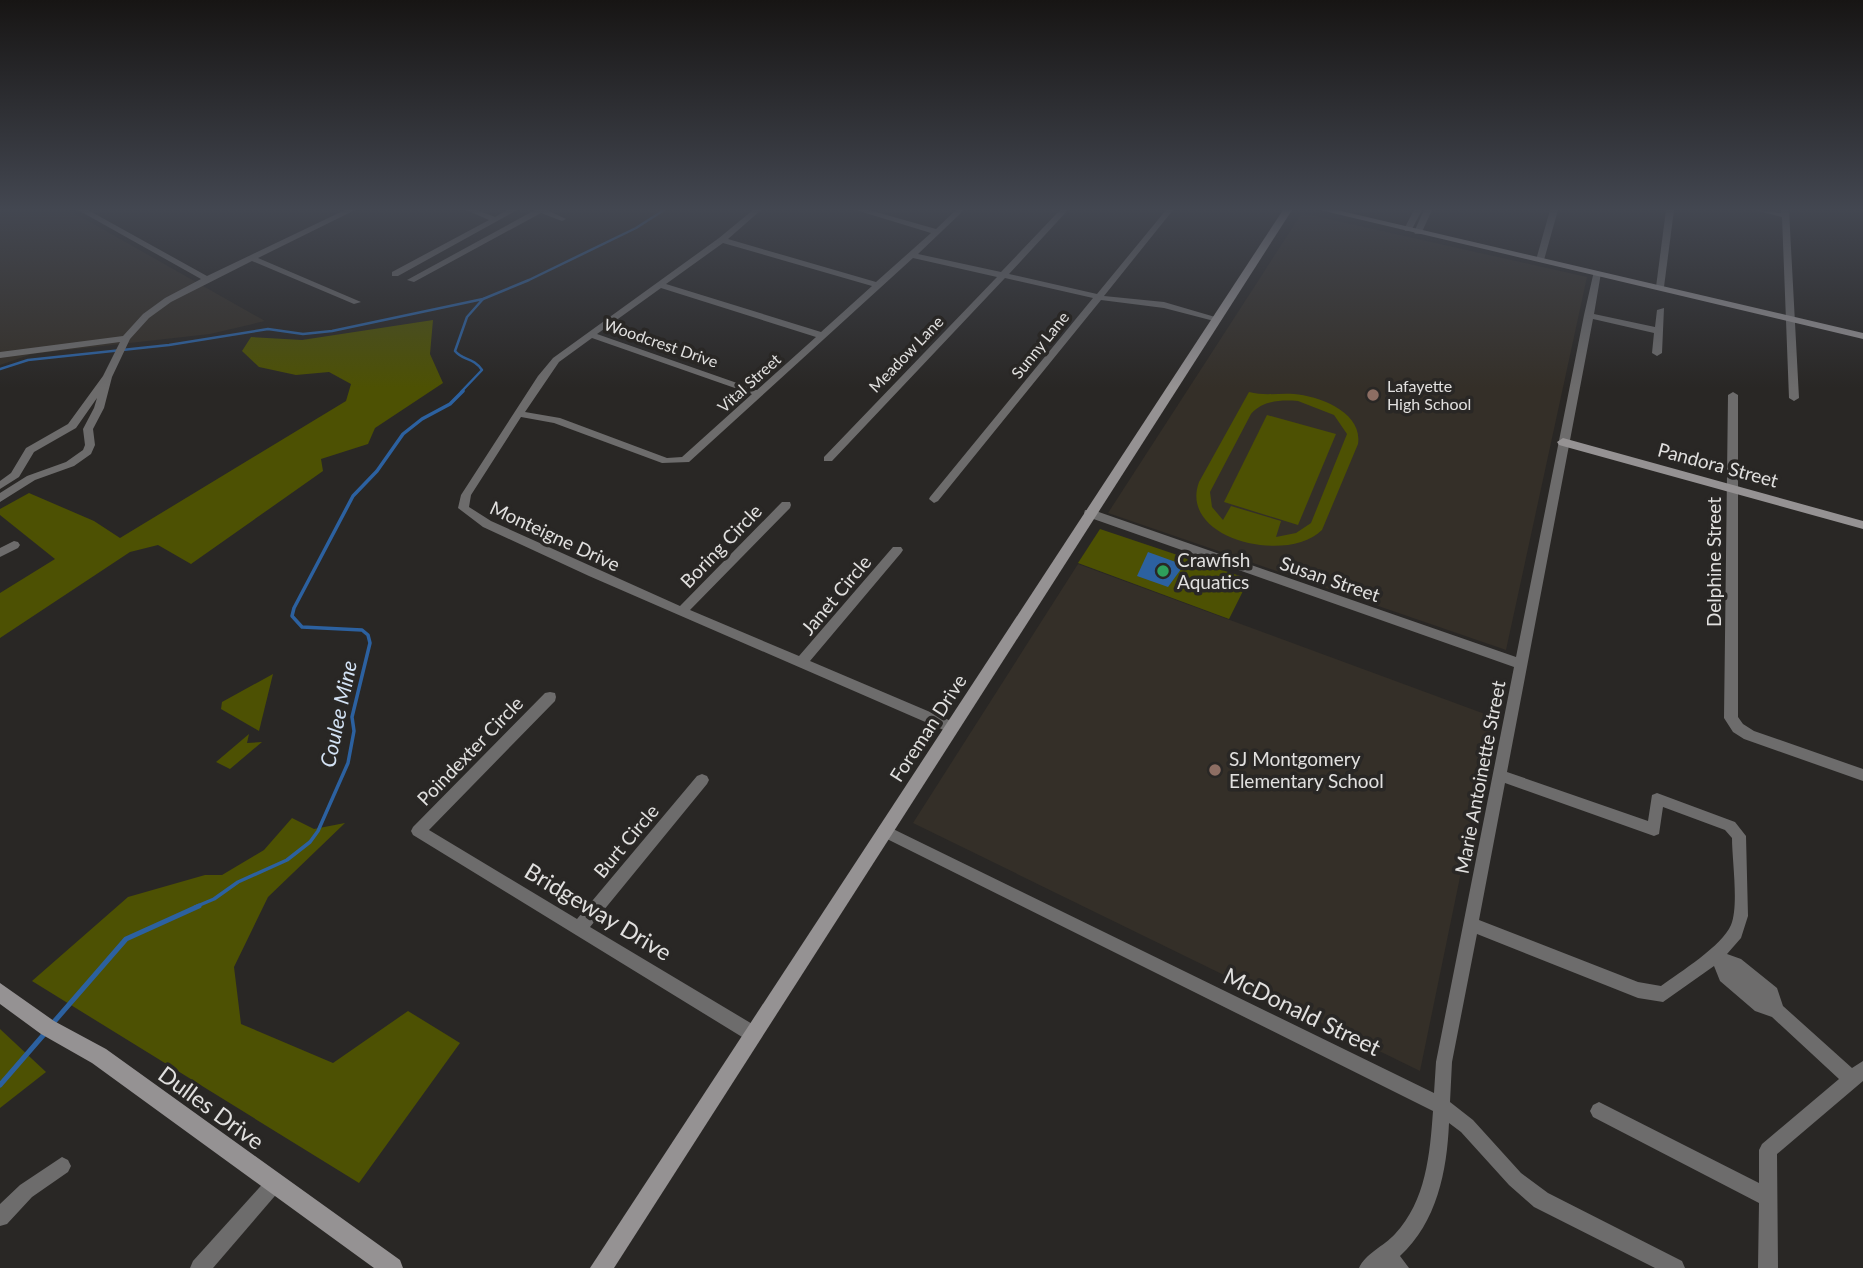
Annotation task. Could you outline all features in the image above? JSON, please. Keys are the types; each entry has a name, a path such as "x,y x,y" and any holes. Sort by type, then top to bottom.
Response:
{"street":[{"path":"189,269 207,279"},
{"path":"0,486 21,467 30,450 72,426 107,377 125,340 146,316 168,300 228,269"},
{"path":"279,269 357,302"},
{"path":"395,274 404,269"},
{"path":"411,279 429,269"},
{"name":"Monteigne Drive","path":"682,269 548,368 466,495 463,503 465,510 487,524 951,727"},
{"path":"822,269 879,286"},
{"name":"Vital Street","path":"520,414 549,417 675,462 690,457 897,269"},
{"path":"974,269 1100,298 1164,305 1219,319"},
{"name":"Meadow Lane","path":"828,459 1010,269"},
{"name":"Sunny Lane","path":"934,499 1123,269"},
{"name":"Foreman Drive","path":"601,1268 1089,513 1251,269"},
{"path":"1584,269 1863,336"},
{"path":"1660,287 1662,269"},
{"path":"1788,269 1794,398"},
{"name":"Marie Antoinette Street","path":"1369,1268 1392,1261 1423,1206 1437,1164 1444,1062 1597,272"},
{"path":"660,285 823,336"},
{"path":"1657,353 1661,310"},
{"path":"1588,315 1659,331"},
{"name":"Woodcrest Drive","path":"591,335 760,394"},
{"path":"0,355 125,340"},
{"path":"0,498 46,472 80,458 90,445 88,429 99,408 107,377"},
{"name":"Delphine Street","path":"1733,395 1731,718 1738,728 1749,735 1863,775"},
{"path":"57,436 88,437"},
{"name":"Pandora Street","path":"1563,442 1863,525"},
{"path":"21,467 46,472"},
{"name":"Boring Circle","path":"682,611 786,505"},
{"name":"Susan Street","path":"1089,513 1521,664"},
{"path":"0,553 15,545"},
{"name":"Janet Circle","path":"801,663 897,550"},
{"name":"Poindexter Circle","path":"418,831 550,697"},
{"path":"1471,924 1638,990 1663,994 1717,956 1739,925 1739,836 1730,826 1657,799 1654,830 1499,775"},
{"name":"Burt Circle","path":"580,927 702,780"},
{"name":"Bridgeway Drive","path":"418,831 753,1034"},
{"name":"McDonald Street","path":"884,831 1441,1106 1467,1126 1515,1179 1541,1200 1675,1268"},
{"path":"1717,956 1735,964 1772,995 1777,1011 1857,1075 1769,1150 1768,1268"},
{"name":"Dulles Drive","path":"0,992 20,1009 74,1044 99,1056 392,1268"},
{"path":"1599,1111 1768,1198"},
{"path":"0,1217 26,1191 62,1166"},
{"path":"200,1268 274,1184"}],"shaded area":[{"path":"0,269 173,269 265,321 210,334 32,354 0,365"},
{"name":"Lafayette High School","path":"1266,269 1552,269 1587,277 1506,650 1108,513"},
{"path":"433,320 430,354 443,383 375,428 368,444 321,459 323,471 191,564 158,545 130,552 0,638 0,593 55,559 0,515 0,509 29,493 94,521 120,538 346,401 351,384 329,372 296,375 259,367 242,351 251,337 302,340"},
{"path":"1249,392 1304,395 1327,402 1347,415 1358,433 1358,444 1322,530 1306,540 1285,545 1262,545 1219,531 1204,518 1197,502 1199,482","holes":["1298,401 1334,415 1347,434 1311,523 1296,533 1276,537 1281,521 1231,506 1223,520 1212,507 1210,492 1256,409 1273,402"]},
{"path":"1267,415 1336,434 1298,525 1224,502"},
{"name":"Crawfish Aquatics","path":"1100,529 1249,579 1229,619 1078,563"},
{"name":"SJ Montgomery Elementary School","path":"1078,564 1493,717 1420,1071 913,823"},
{"path":"273,674 259,731 221,709 222,702"},
{"path":"249,734 247,743 262,742 230,769 216,762"},
{"path":"292,818 314,829 345,823 268,897 234,967 241,1024 333,1063 408,1011 460,1043 359,1183 32,981 128,897 205,875 222,875 264,850"},
{"path":"0,1029 46,1072 0,1108"}],"water":[{"path":"1148,552 1184,565 1168,587 1137,576"}],"waterway":[{"name":"Coulee Mine","path":"483,299 551,269"},
{"name":"Coulee Mine","path":"0,369 28,360 169,345 268,329 303,334 332,331 483,299"},
{"name":"Coulee Mine","path":"461,392 482,370 455,351 467,317 483,299"},
{"name":"Coulee Mine","path":"195,907 214,899 238,882 287,860 310,842 318,831 348,763 354,731 352,717 370,643 368,635 362,630 302,627 292,616 294,608 353,496 377,471 403,434 422,419 450,404 463,391"},
{"name":"Coulee Mine","path":"53,1023 126,939 199,906"},
{"name":"Coulee Mine","path":"0,1085 46,1032"}],"place":[{"name":"Lafayette High School","path":"1373,395"},
{"name":"Crawfish Aquatics","path":"1163,571"},
{"name":"SJ Montgomery Elementary School","path":"1215,770"}]}
